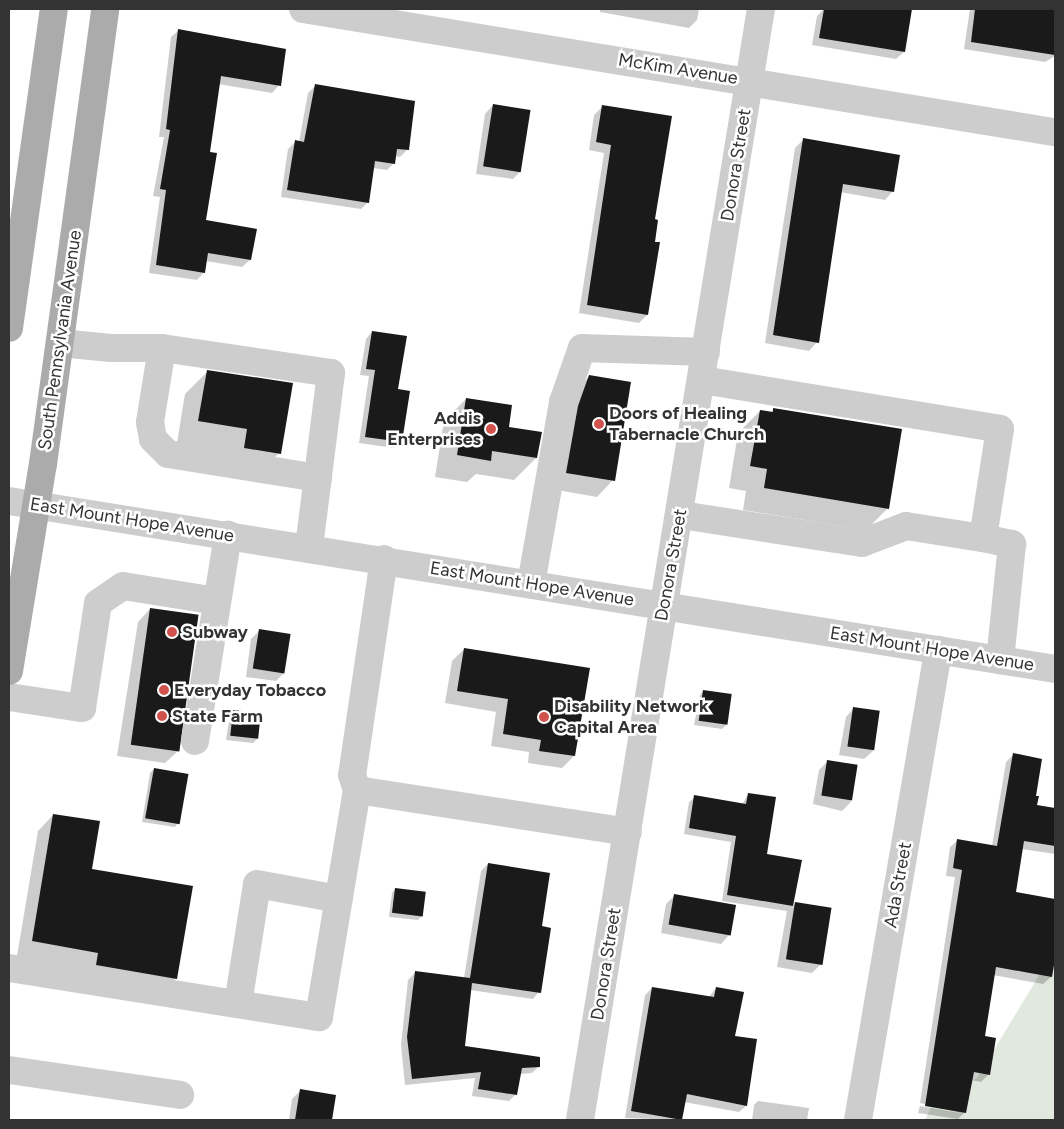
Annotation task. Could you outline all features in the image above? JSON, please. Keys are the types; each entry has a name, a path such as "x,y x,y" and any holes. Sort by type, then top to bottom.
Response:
{"main road":[{"path":"10,312 15,235 54,9"},
{"name":"South Pennsylvania Avenue","path":"9,671 60,342 105,9"}],"street":[{"name":"McKim Avenue","path":"303,9 1053,132"},
{"name":"Donora Street","path":"580,1120 761,9"},
{"path":"60,342 111,348 162,348 332,373 309,548"},
{"path":"162,348 150,422 153,439 168,454 318,478"},
{"path":"532,584 563,402 582,348 706,352"},
{"path":"702,380 1000,429 983,538"},
{"name":"East Mount Hope Avenue","path":"9,501 1055,669"},
{"path":"680,515 862,543 906,526 1012,544 1000,660"},
{"path":"196,741 228,535"},
{"path":"9,968 319,1018 357,790 352,775 384,560"},
{"path":"9,697 82,708 98,603 123,586 217,601"},
{"name":"Ada Street","path":"858,1120 938,650"},
{"path":"357,790 628,832"},
{"path":"238,1004 257,884 339,899"},
{"path":"10,1077 180,1095"}],"shaded area":[{"path":"1055,949 1055,1120 925,1120 934,1101 977,1078"}],"building":[{"path":"824,9 912,9 905,52 819,38"},
{"path":"975,9 1055,9 1055,55 971,42"},
{"path":"178,29 286,49 281,86 221,76 210,152 217,153 206,220 257,229 251,260 208,253 205,273 156,265 166,190 160,189 170,130 166,129"},
{"path":"315,84 415,101 409,150 397,149 395,164 375,161 369,203 287,190 295,140 304,142"},
{"path":"493,104 531,110 521,172 483,166"},
{"path":"602,105 672,116 655,219 658,220 655,242 660,242 648,315 587,305 611,145 596,142"},
{"path":"803,138 900,155 894,192 843,184 819,343 773,335"},
{"path":"372,331 407,336 398,389 410,391 402,442 365,437 375,370 366,369"},
{"path":"207,370 293,383 281,454 244,448 247,429 198,421"},
{"name":"Doors of Healing Tabernacle Church","path":"589,375 631,382 615,481 566,473 578,406"},
{"name":"Addis Enterprises","path":"466,398 512,405 509,427 542,432 537,458 492,451 491,461 457,455"},
{"path":"773,408 902,429 889,509 764,488 767,469 750,466 760,410 773,412"},
{"path":"150,608 199,615 179,751 131,745"},
{"path":"259,629 291,634 284,674 253,669"},
{"name":"Disability Network Capital Area","path":"464,648 590,668 575,756 539,751 541,740 503,734 508,699 457,691"},
{"path":"703,690 732,694 727,725 699,721"},
{"path":"853,707 880,711 874,750 847,747"},
{"path":"233,710 261,713 258,739 230,736"},
{"path":"1013,753 1042,759 1036,796 1039,796 1037,805 1055,808 1055,846 1024,841 1016,892 1055,899 1055,959 1052,977 996,967 985,1036 996,1038 990,1075 974,1072 966,1113 925,1106 962,870 953,868 957,839 997,846"},
{"path":"827,760 858,765 852,800 821,796"},
{"path":"154,768 188,774 180,824 145,818"},
{"path":"748,793 776,797 767,854 802,860 793,906 727,895 736,836 689,828 694,795 746,804"},
{"path":"53,814 100,821 92,869 193,886 177,979 96,965 98,953 32,941"},
{"path":"488,863 550,873 542,926 551,928 541,993 472,983 465,1046 540,1057 540,1067 522,1068 517,1095 478,1089 481,1072 412,1079 407,1037 415,971 470,978"},
{"path":"395,888 426,892 423,917 392,913"},
{"path":"674,894 736,905 731,935 669,925"},
{"path":"795,902 832,908 822,965 786,959"},
{"path":"652,987 714,997 716,987 744,992 735,1036 757,1039 747,1106 687,1094 682,1120 631,1111"},
{"path":"300,1089 336,1095 332,1120 295,1120"}],"place":[{"name":"Doors of Healing Tabernacle Church","path":"599,424"},
{"name":"Addis Enterprises","path":"491,429"},
{"name":"Subway","path":"172,632"},
{"name":"Everyday Tobacco","path":"164,690"},
{"name":"State Farm","path":"162,716"},
{"name":"Disability Network Capital Area","path":"544,717"}]}
